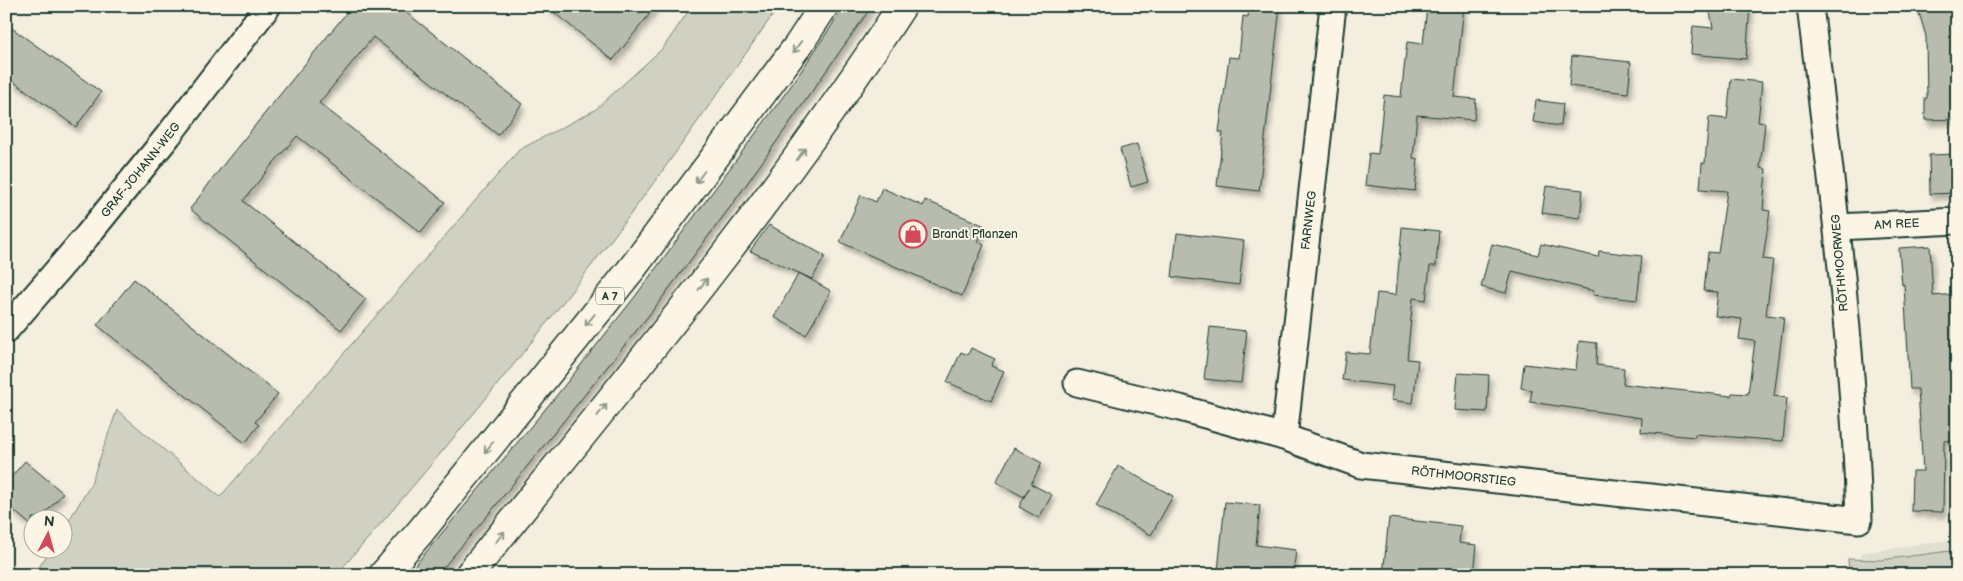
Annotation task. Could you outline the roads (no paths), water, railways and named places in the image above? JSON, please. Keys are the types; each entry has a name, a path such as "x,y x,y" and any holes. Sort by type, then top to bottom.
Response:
{"highway":[{"name":"A 7","path":"383,575 421,531 634,266 793,52 824,6"},
{"path":"469,575 694,296 781,182 871,54 902,6"}],"street":[{"name":"GRAF-JOHANN-WEG","path":"6,330 87,236 168,136 268,6"},
{"name":"FARNWEG","path":"1284,437 1333,6"},
{"name":"RÖTHMOORWEG","path":"1810,6 1838,227 1859,520"},
{"name":"AM REE","path":"1838,227 1957,220"},
{"name":"RÖTHMOORSTIEG","path":"1077,383 1180,408 1284,437 1361,465 1859,520"}],"place":[{"name":"Brandt Pflanzen","path":"913,234"}]}
